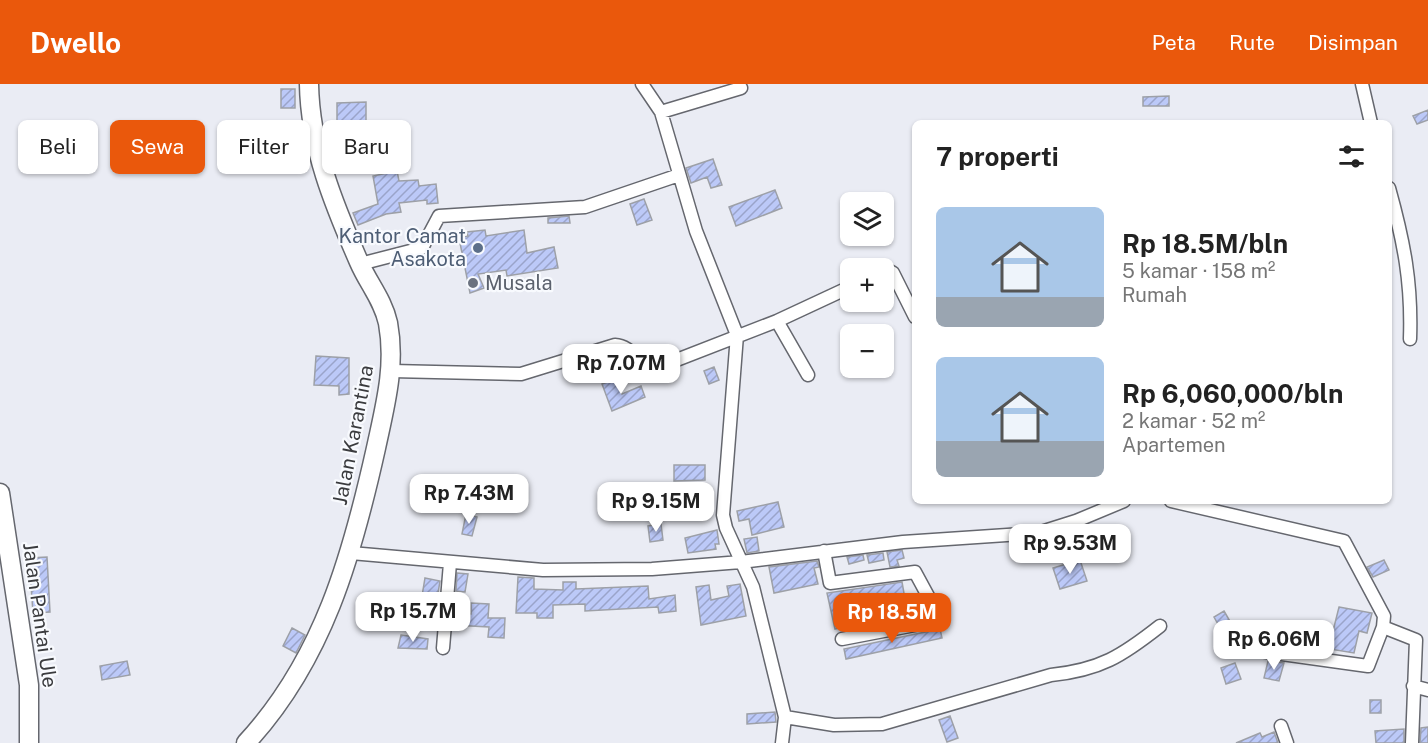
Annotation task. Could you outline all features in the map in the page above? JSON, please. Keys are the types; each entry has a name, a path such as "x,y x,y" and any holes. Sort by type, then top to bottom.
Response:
{"street":[{"name":"Jalan Karantina","path":"246,743 286,694 315,646 351,553 392,371 388,322 380,298 360,264 320,161 309,105 309,84"},
{"path":"642,84 661,112 704,252 737,335 722,498 726,528 753,587 785,717 783,743"},
{"path":"1362,84 1370,120"},
{"path":"661,112 741,88"},
{"path":"360,264 422,248 435,218 439,216 585,207 679,175"},
{"path":"1392,201 1408,268 1412,300 1410,339"},
{"path":"894,276 910,295"},
{"path":"392,371 521,374 615,345 626,346 651,367 656,368 777,321 840,292"},
{"path":"777,321 808,375"},
{"name":"Jalan Pantai Ule","path":"0,493 29,685 29,743"},
{"path":"351,553 450,563 597,571 741,562 903,542 1038,533 1076,522 1117,504"},
{"path":"1184,504 1344,541 1384,616 1383,627 1368,666 1230,647 1224,632"},
{"path":"824,551 830,583 915,572 941,620 842,639"},
{"path":"443,648 450,563"},
{"path":"785,717 834,725 882,724 1041,678 1098,666 1125,654 1160,626"},
{"path":"1383,627 1416,640 1412,743"},
{"path":"1413,686 1428,690"},
{"path":"1281,726 1287,743"}],"building":[{"path":"281,89 295,89 295,108 281,108"},
{"path":"1169,96 1169,106 1143,106 1143,97"},
{"path":"366,102 366,120 337,120 337,103"},
{"path":"1428,110 1428,120 1417,124 1413,116"},
{"path":"713,159 722,185 711,188 707,177 691,183 686,168"},
{"path":"398,174 399,181 418,180 419,186 436,184 438,203 427,204 427,200 399,203 401,212 386,214 358,225 353,213 378,204 373,176"},
{"path":"775,190 782,208 736,226 729,207"},
{"path":"644,199 652,220 637,225 630,204"},
{"path":"569,216 570,223 548,223 548,218"},
{"path":"485,230 486,236 524,230 527,253 554,247 558,268 507,276 506,270 478,274 484,288 470,293 459,238 468,236 467,232"},
{"path":"316,356 349,358 349,394 339,395 339,386 314,385"},
{"path":"714,367 719,380 709,384 704,371"},
{"path":"616,379 622,394 641,386 645,397 612,411 602,384"},
{"path":"674,465 705,465 705,480 674,481"},
{"path":"419,495 428,497 426,511 418,510"},
{"path":"778,502 784,527 752,535 749,519 739,521 737,511"},
{"path":"466,514 477,517 472,536 462,534"},
{"path":"661,524 663,540 650,542 648,526"},
{"path":"717,530 719,544 715,544 716,549 688,553 685,538"},
{"path":"757,537 759,551 747,553 744,539"},
{"path":"902,550 904,558 897,560 899,566 890,567 887,552"},
{"path":"883,553 884,560 869,563 867,555"},
{"path":"863,555 864,560 849,564 847,557"},
{"path":"47,557 50,612 33,613 29,558"},
{"path":"1080,560 1087,581 1060,589 1053,568"},
{"path":"1384,560 1389,570 1373,577 1367,567"},
{"path":"817,561 819,567 814,568 818,584 774,593 769,567"},
{"path":"457,573 468,574 465,592 456,591"},
{"path":"518,577 534,578 534,589 563,590 563,582 576,582 576,589 648,586 649,599 675,595 676,611 659,613 658,607 585,611 585,604 553,605 553,618 537,618 537,613 516,613"},
{"path":"425,578 440,581 437,599 422,596"},
{"path":"902,582 905,599 918,596 924,605 835,629 827,593"},
{"path":"740,584 746,616 701,625 696,587 709,585 711,600 729,596 727,586"},
{"path":"471,603 489,604 488,618 505,618 504,638 488,637 489,627 453,625 454,613 471,614"},
{"path":"1339,607 1372,613 1367,633 1359,631 1354,653 1318,647 1316,651 1302,648 1306,629 1332,635"},
{"path":"1224,611 1231,623 1219,626 1214,617"},
{"path":"292,628 305,635 296,653 283,646"},
{"path":"940,629 942,638 846,659 844,649"},
{"path":"401,635 428,639 427,649 398,648"},
{"path":"127,661 130,675 102,680 100,666"},
{"path":"1268,661 1284,663 1279,681 1264,678"},
{"path":"1235,663 1241,679 1226,684 1221,668"},
{"path":"1370,700 1381,700 1381,713 1370,713"},
{"path":"775,712 776,722 747,724 747,714"},
{"path":"950,716 958,738 947,742 939,720"},
{"path":"1428,727 1428,743 1420,743 1421,728"},
{"path":"1404,729 1404,743 1376,743 1375,731"},
{"path":"1274,732 1278,743 1236,743 1260,733 1262,737"}],"place":[{"name":"Kantor Camat Asakota","path":"478,248"},
{"name":"Musala","path":"473,283"}]}
